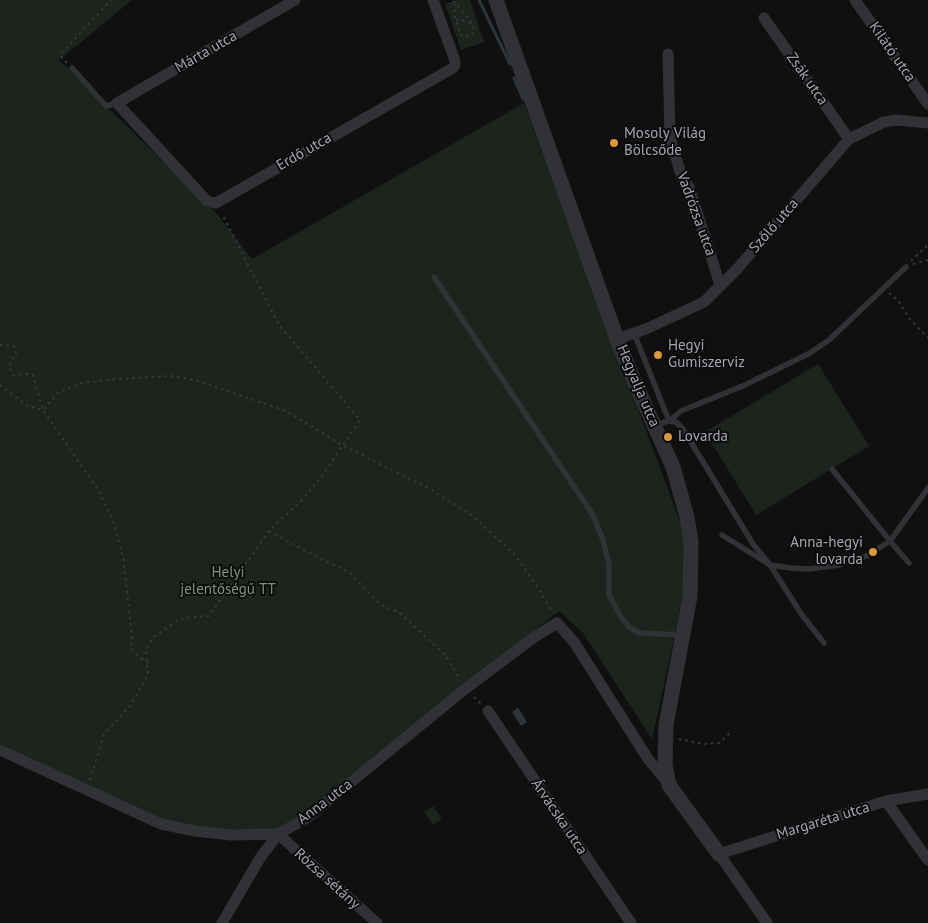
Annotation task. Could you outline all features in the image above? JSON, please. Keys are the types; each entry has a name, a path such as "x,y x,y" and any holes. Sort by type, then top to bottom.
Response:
{"street":[{"name":"Márta utca","path":"116,103 295,0"},
{"name":"Erdő utca","path":"216,203 453,68 455,61 433,0"},
{"name":"Hegyalja utca","path":"496,0 624,337 634,383 662,423 687,517 691,542 690,596 668,710 665,765 669,784"},
{"name":"Kilátó utca","path":"855,0 928,104"},
{"name":"Zsák utca","path":"764,18 849,139"},
{"name":"Vadrózsa utca","path":"668,54 670,137 682,178 689,187 720,285"},
{"path":"116,103 207,200 216,203"},
{"name":"Szőlő utca","path":"624,337 704,302 738,268 849,139 884,122 896,120 928,123"},
{"path":"557,623 574,642 648,759 669,784 767,923"},
{"name":"Anna utca","path":"0,750 161,824 195,831 231,835 278,834 307,818 465,689 533,638 557,623"},
{"name":"Árvácska utca","path":"488,711 631,923"},
{"name":"Margaréta utca","path":"719,854 886,801 928,794"},
{"path":"886,801 928,860"},
{"path":"222,923 260,858 278,834"},
{"name":"Rózsa sétány","path":"278,834 376,923"}],"lane":[{"path":"72,68 106,106 116,103"},
{"path":"662,423 682,411 745,385 810,353 829,340 906,267"},
{"path":"434,278 593,515 603,540 609,565 609,595 620,617 629,627 640,633 682,635"},
{"path":"662,423 676,422 683,428 753,544 770,564 802,615 824,643"},
{"path":"832,469 909,563"},
{"path":"722,535 770,564 791,568 839,566 867,556 890,541 928,489"}],"path":[{"path":"72,68 60,55 111,0"},
{"path":"454,3 467,15 474,29 472,35 463,37 455,20 454,3"},
{"path":"455,20 461,19 472,24"},
{"path":"87,790 104,734 130,706 148,675 146,654 148,645 155,636 178,620 209,616 269,530 302,500 322,476 360,420 279,325 216,203"},
{"path":"906,267 928,245"},
{"path":"906,267 928,260"},
{"path":"878,292 887,292 898,300 909,318 928,338"},
{"path":"0,345 14,346 16,354 9,366 13,375 33,375 43,410 98,490 114,524 121,548 126,579 132,635 131,648 148,664"},
{"path":"43,410 58,393 81,383 116,378 171,376 195,380 286,411 342,445 428,488 469,513 515,555 539,589 557,623"},
{"path":"0,385 28,406 43,410"},
{"path":"269,530 350,573 380,604 400,613 446,656 465,689 488,711"},
{"path":"665,740 681,739 703,744 719,744 732,731"}],"green space":[{"name":"Helyi jelentőségű TT","path":"0,0 132,0 59,60 217,214 252,259 524,103 685,535 683,591 652,739 583,633 559,611 278,834 161,824 0,750"},
{"path":"457,0 470,0 484,42 461,50 445,4"},
{"path":"818,364 869,446 756,515 705,432"},
{"path":"433,806 442,819 433,825 424,812"}],"shaded area":[{"path":"518,708 527,722 521,726 512,712"}],"waterway":[{"path":"479,0 510,64"},
{"path":"514,78 523,99"}],"place":[{"name":"Mosoly Világ Bölcsőde","path":"614,143"},
{"name":"Hegyi Gumiszerviz","path":"658,355"},
{"name":"Lovarda","path":"668,437"},
{"name":"Anna-hegyi lovarda","path":"873,552"}]}
